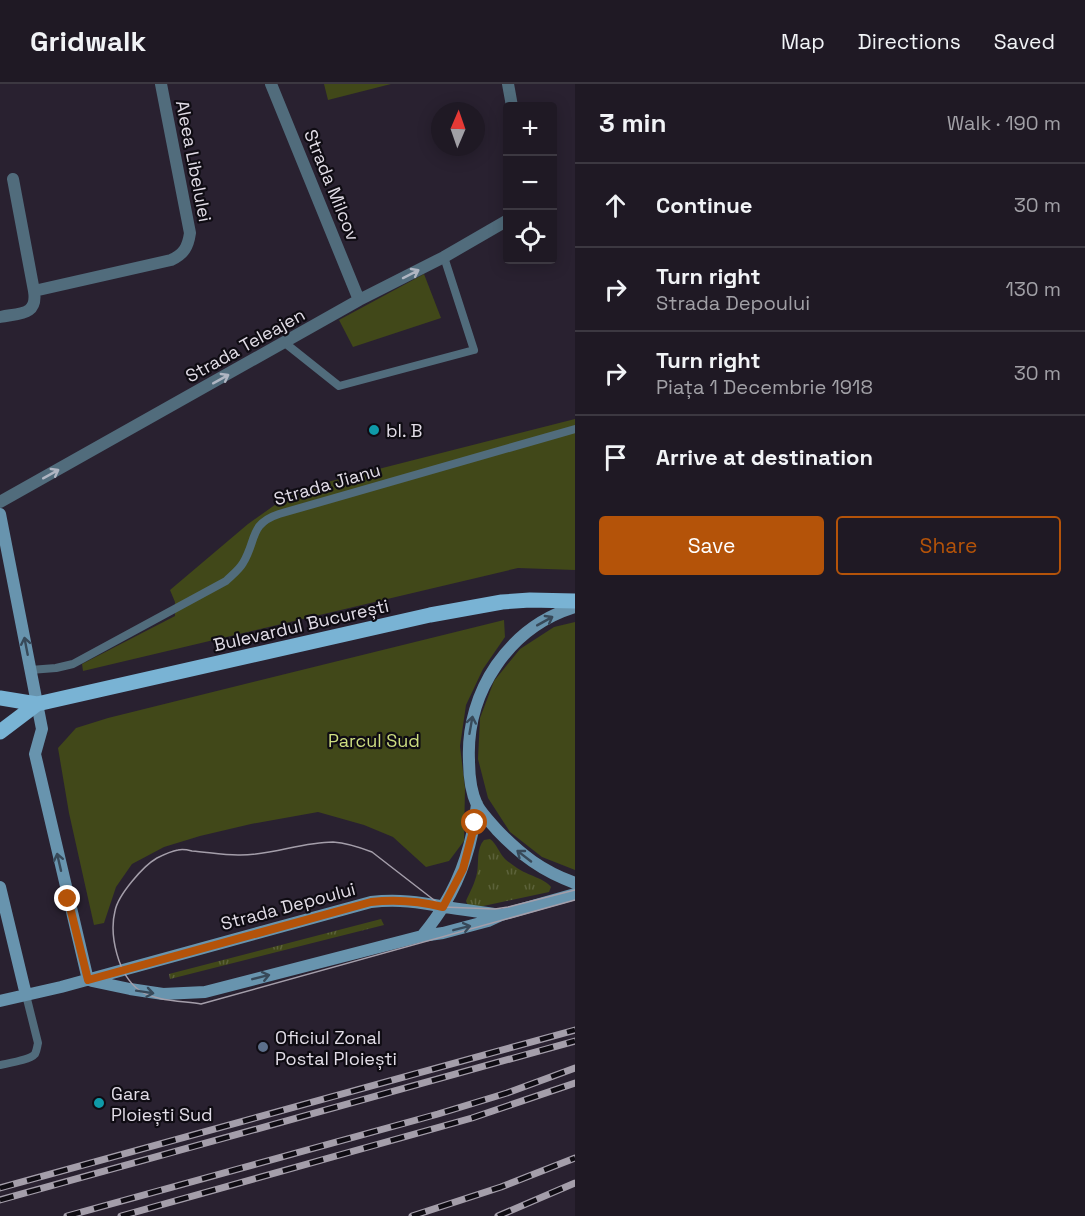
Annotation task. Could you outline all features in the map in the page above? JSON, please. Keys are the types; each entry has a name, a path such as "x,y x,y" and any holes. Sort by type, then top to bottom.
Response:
{"main road":[{"path":"0,514 42,729 35,754 88,980"},
{"name":"Bulevardul București","path":"0,696 37,704 459,610 501,602 575,601"},
{"path":"575,608 531,629 506,652 486,681 473,714 468,748 471,783 477,804 490,822 517,851 536,865 575,883"},
{"name":"Bulevardul București","path":"0,732 37,704"},
{"path":"422,936 443,907 463,869 473,832 477,804"},
{"path":"0,887 26,995"},
{"name":"Strada Depoului","path":"88,980 163,994 205,992 422,936 443,933 575,894"},
{"name":"Strada Depoului","path":"0,1001 88,980 371,902 401,900 501,915"}],"street":[{"name":"Aleea Libelulei","path":"34,291 171,260 180,256 186,249 190,233 160,84"},
{"name":"Strada Milcov","path":"271,84 359,300"},
{"path":"508,84 511,102"},
{"path":"0,317 29,310 34,306 35,298 13,179"},
{"name":"Strada Teleajen","path":"0,502 359,300 444,257 503,222"}],"lane":[{"path":"285,343 339,386 474,350 444,257"},
{"name":"Strada Jianu","path":"30,670 73,664 226,581 243,563 257,528 266,519 575,429"},
{"path":"0,1065 26,1059 37,1051 38,1043 26,995"}],"green space":[{"path":"324,84 391,84 328,100"},
{"path":"424,274 441,318 353,347 339,320"},
{"path":"575,419 575,570 518,568 83,671 82,664 175,616 175,602 170,590 248,524 296,490"},
{"name":"Parcul Sud","path":"504,620 505,637 483,669 466,705 460,746 465,788 464,841 449,861 426,867 393,837 364,825 318,812 251,824 164,847 132,864 116,887 104,923 94,925 69,813 58,748 76,728 108,718"},
{"path":"575,622 575,870 542,857 510,832 488,798 478,759 480,718 494,681 520,649 554,627"},
{"path":"490,839 508,861 549,884 551,887 549,892 474,908 468,906 466,901 476,877 481,844 484,840"},
{"path":"381,919 384,925 170,979 169,974"}],"tram line":[{"path":"575,890 495,909 443,907 372,852 348,844 333,842 309,844 250,855 180,850 157,858 145,867 132,882 117,904 113,931 121,965 139,990 160,998 201,1004 575,900"}],"railway":[{"path":"0,1188 575,1030"},
{"path":"0,1200 575,1041"},
{"path":"67,1216 438,1114 507,1093 575,1068"},
{"path":"121,1216 472,1118 575,1083"},
{"path":"412,1216 501,1187 575,1158"},
{"path":"498,1216 575,1183"}],"place":[{"name":"bl. B","path":"374,430"},
{"name":"Oficiul Zonal Postal Ploiești","path":"263,1047"},
{"name":"Gara Ploiești Sud","path":"99,1103"}],"route":[{"path":"68,899 88,980 371,902 401,900 443,907 463,869 475,823"}]}
